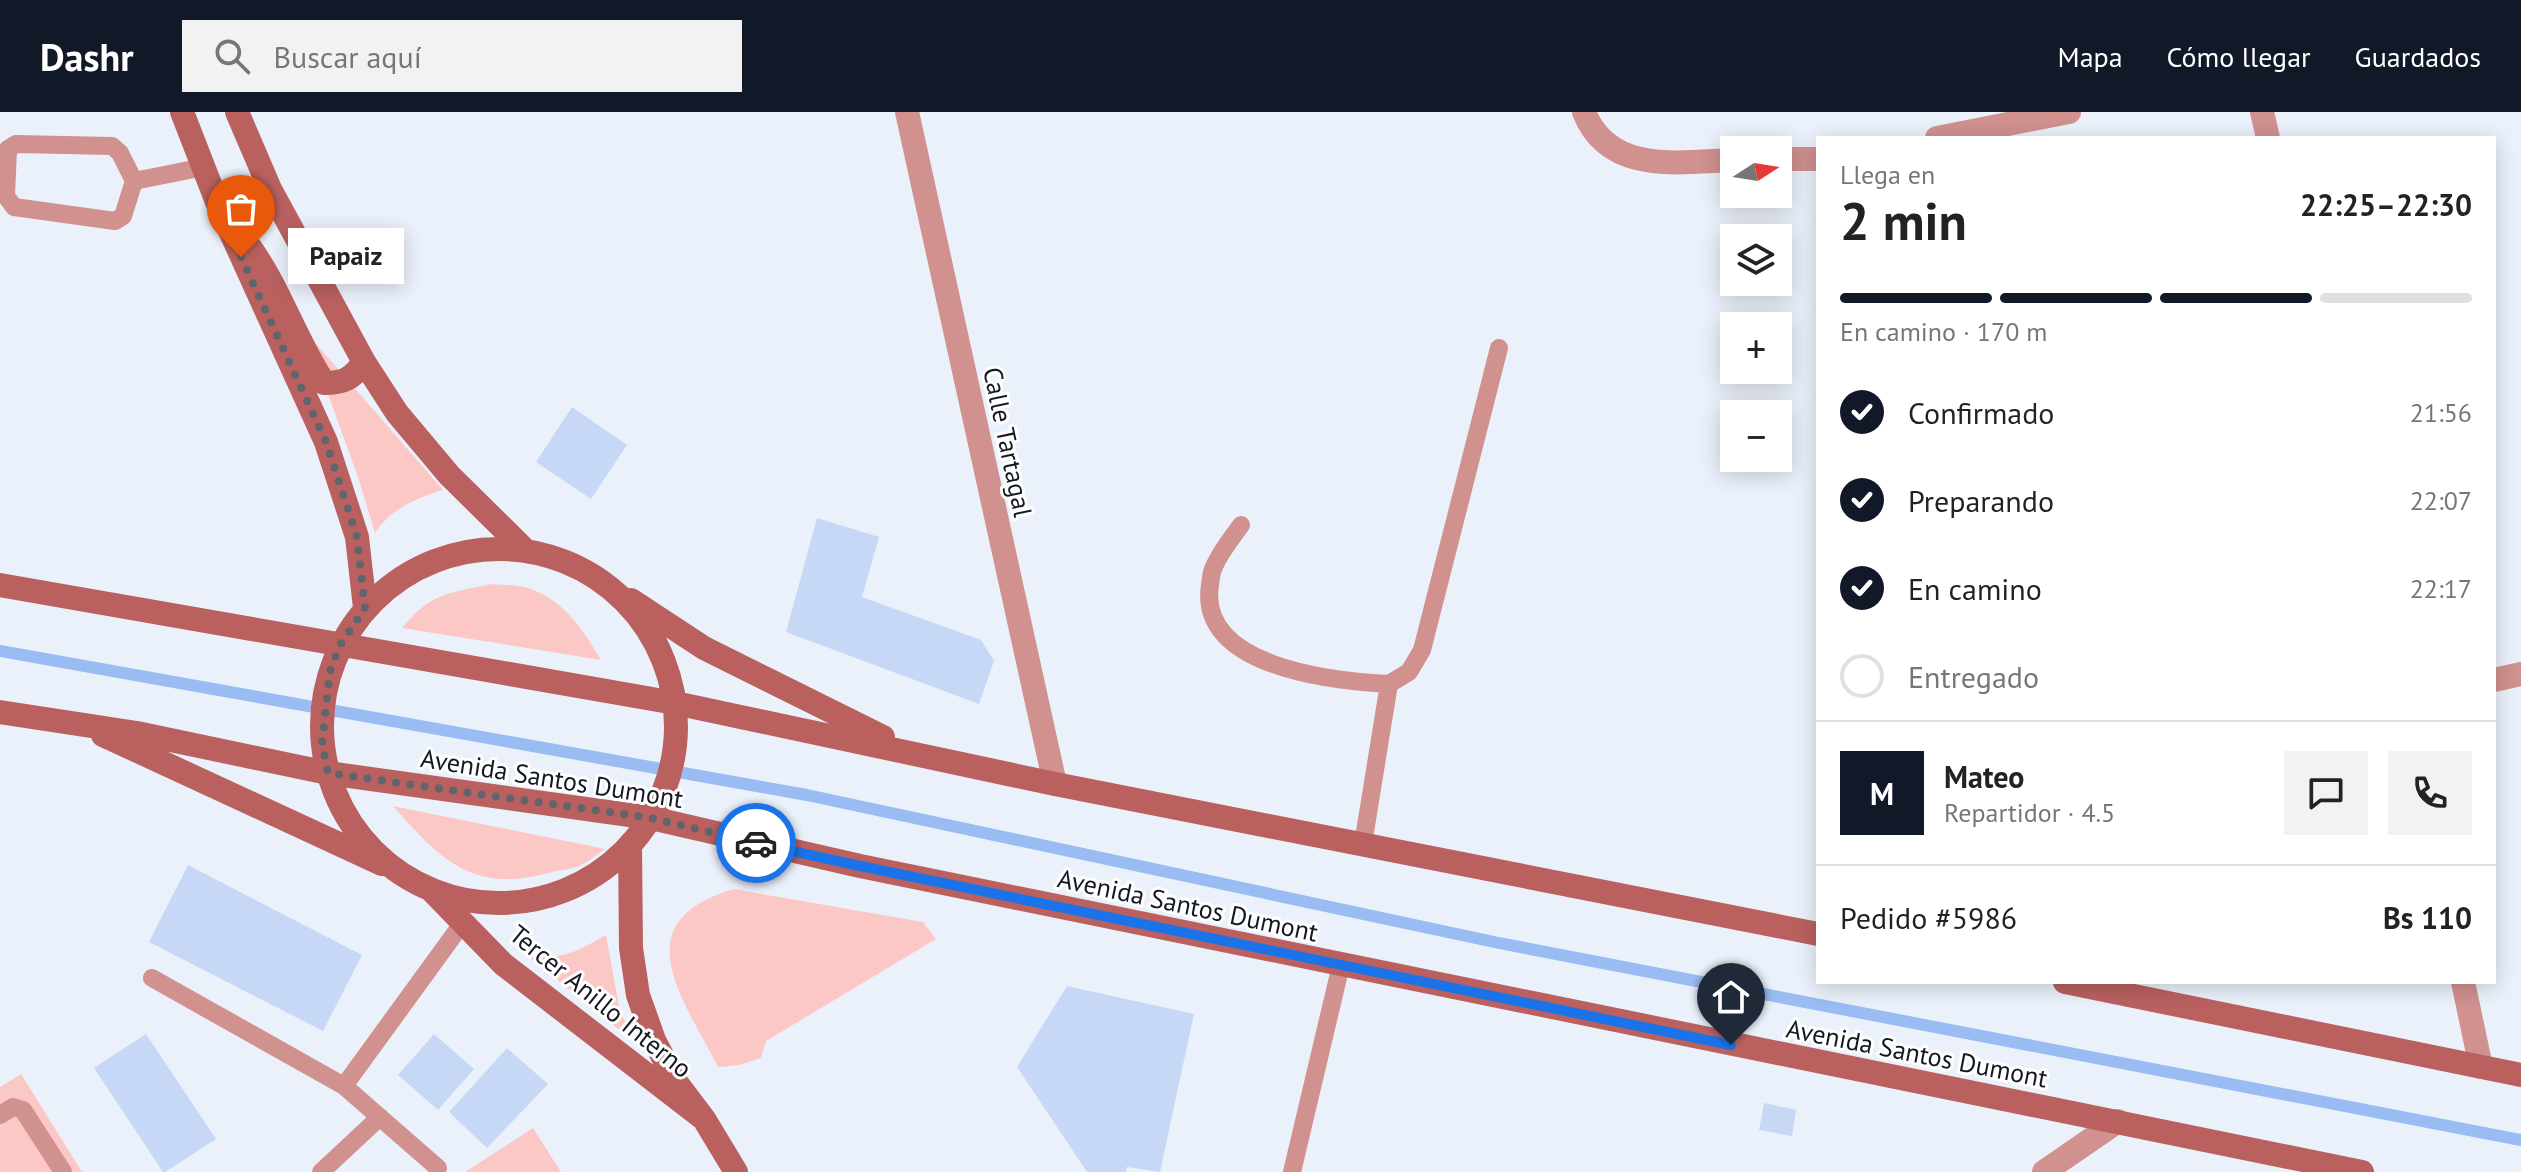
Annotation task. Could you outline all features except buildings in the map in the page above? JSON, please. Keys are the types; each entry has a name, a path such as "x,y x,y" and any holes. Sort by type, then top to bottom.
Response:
{"main road":[{"path":"182,112 217,202 326,442 357,537 365,608"},
{"path":"237,112 270,189 364,362 397,413 449,475 524,549"},
{"path":"217,202 262,263 312,366 324,383 343,383 364,362"},
{"path":"603,582 638,615 662,657 675,703 676,735 656,807 630,846 588,880 538,900 484,903 431,891 385,863 350,822 328,773 322,743 330,671 340,645 365,608 398,579 437,558 480,548 524,549 566,561 603,582 704,648 922,755"},
{"path":"0,585 675,703 1055,784 1816,934"},
{"name":"Avenida Santos Dumont","path":"0,712 137,733 328,773 656,807 860,866 2362,1172"},
{"path":"79,724 404,874"},
{"name":"Tercer Anillo Interno","path":"630,846 631,948 638,995 654,1040 676,1082 704,1119 736,1172"},
{"name":"Tercer Anillo Interno","path":"431,891 464,921 503,964 704,1119"},
{"path":"2075,984 2521,1075"}],"street":[{"name":"Calle Tartagal","path":"907,112 1055,784"},
{"path":"1584,112 1591,129 1614,150 1649,162 1720,160"},
{"path":"1947,136 2069,112"},
{"path":"2262,112 2268,136"},
{"path":"1792,159 1816,159"},
{"path":"2496,680 2521,674"},
{"path":"2463,984 2481,1067"},
{"path":"2044,1172 2118,1121"}],"lane":[{"path":"16,144 112,146 120,153 134,181 123,216 115,221 14,207 6,196 8,149 16,144"},
{"path":"134,181 204,167"},
{"path":"1241,525 1213,568 1208,602 1215,626 1258,659 1284,668 1345,682 1389,684 1409,672 1422,650 1499,348"},
{"path":"1363,844 1389,684"},
{"path":"344,1086 464,921"},
{"path":"1292,1172 1341,965"},
{"path":"152,978 344,1086 438,1168"},
{"path":"0,1115 13,1107 23,1110 63,1172"},
{"path":"321,1172 380,1117"}],"shaded area":[{"path":"305,331 443,490 405,506 388,517 375,533 358,477"},
{"path":"492,584 524,587 549,598 570,615 601,660 402,628 422,607 442,596"},
{"path":"393,806 605,849 568,869 521,878 498,879 478,875 443,856"},
{"path":"734,889 923,922 936,939 766,1041 761,1058 718,1067 678,989 671,965 670,942 679,921 699,903"},
{"path":"606,935 620,1012 638,1045 529,957 569,953"},
{"path":"21,1074 82,1172 0,1172 0,1087"},
{"path":"533,1128 561,1172 465,1172"}],"waterway":[{"path":"0,651 807,795 1499,943 2521,1140"}],"way so far":[{"path":"241,257 326,442 357,537 365,608 340,645 330,671 322,743 328,773 651,818 756,843"}],"place":[{"name":"Papaiz","path":"241,257"}],"route":[{"path":"756,843 1731,1045"}]}
